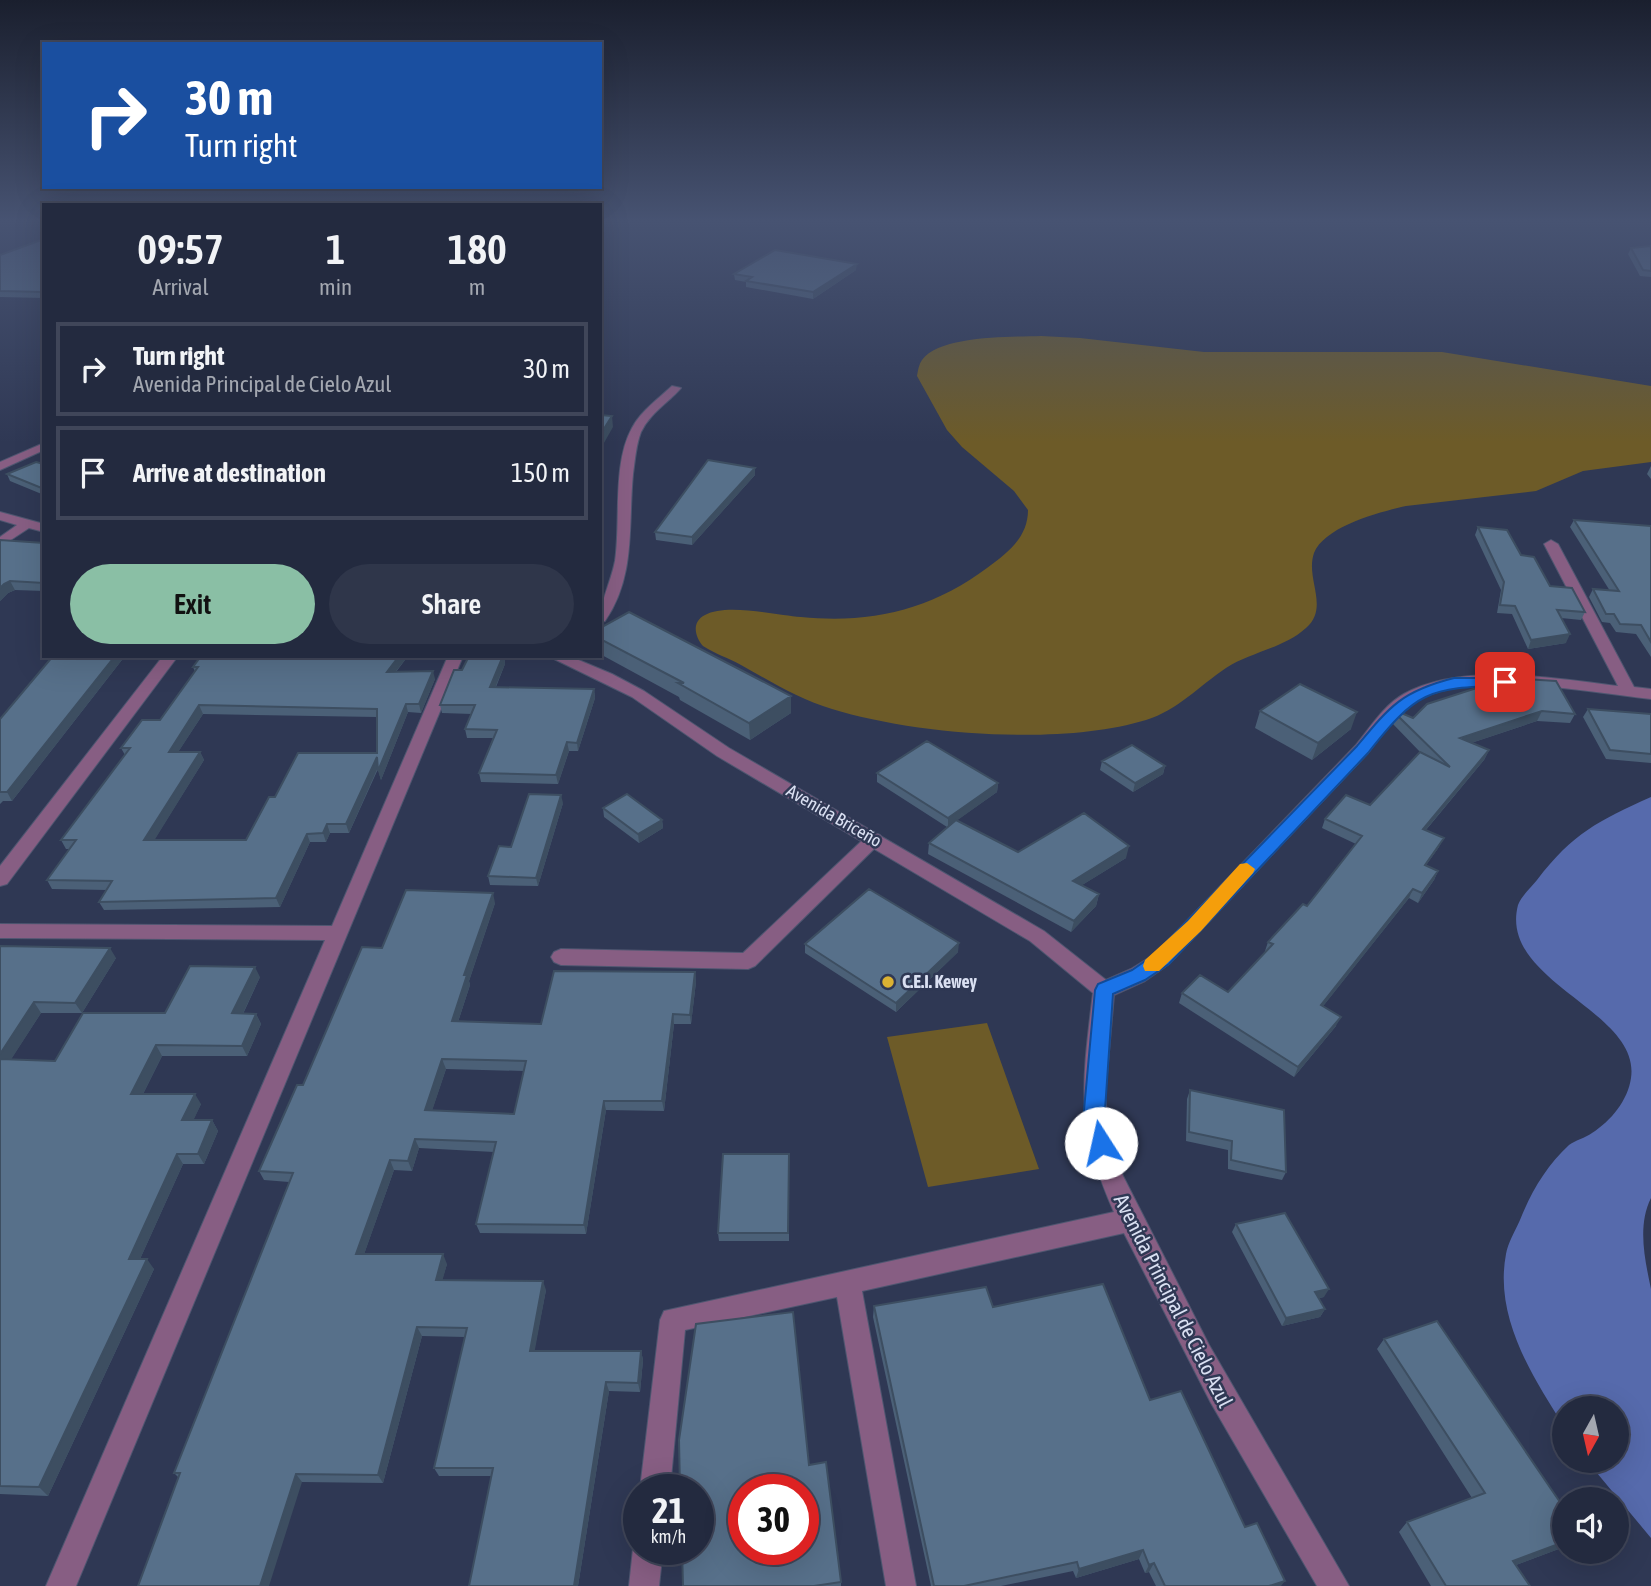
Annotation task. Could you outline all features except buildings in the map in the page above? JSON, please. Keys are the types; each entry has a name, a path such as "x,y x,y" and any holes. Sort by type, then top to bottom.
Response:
{"street":[{"path":"602,615 615,598 619,582 634,436 648,414 676,388"},
{"path":"0,467 42,447"},
{"path":"0,516 42,527"},
{"path":"0,542 28,523"},
{"path":"1551,544 1629,692"},
{"path":"0,879 169,658"},
{"path":"61,1586 455,658"},
{"name":"Avenida Briceño","path":"560,658 607,677 638,694 723,752 1037,936 1104,990"},
{"path":"1104,990 1138,975 1162,959 1362,749 1392,712 1409,698 1436,687 1464,682 1524,682 1651,694"},
{"path":"561,957 748,961 874,839"},
{"path":"0,931 339,933"},
{"name":"Avenida Principal de Cielo Azul","path":"1104,990 1095,1110 1114,1186 1208,1371 1260,1465 1334,1586"},
{"path":"657,1474 673,1320 1130,1220"},
{"path":"847,1282 901,1586"},
{"path":"644,1586 646,1565"}],"shaded area":[{"path":"1041,336 1204,352 1442,352 1651,386 1651,462 1583,471 1536,491 1406,506 1368,516 1341,528 1320,543 1314,553 1312,573 1317,602 1313,620 1306,628 1278,645 1226,668 1158,716 1112,728 1032,735 989,734 946,731 866,718 808,701 703,646 696,634 696,626 701,618 714,612 738,610 827,619 875,616 899,611 922,604 966,582 1009,550 1025,528 1028,510 1014,491 962,447 947,430 917,376 922,360 944,346 995,337"},
{"path":"987,1023 1039,1169 928,1187 887,1037"}],"water":[{"path":"1651,797 1651,1198 1643,1231 1651,1289 1651,1538 1629,1512 1629,1487 1609,1487 1598,1474 1629,1474 1629,1396 1552,1396 1552,1406 1518,1345 1506,1300 1504,1277 1508,1246 1540,1180 1569,1145 1592,1133 1612,1116 1626,1094 1631,1078 1628,1054 1615,1033 1548,976 1529,955 1518,932 1518,905 1524,895 1575,839 1616,813"}],"slow traffic":[{"path":"1152,966 1162,959 1247,869"}],"place":[{"name":"C.E.I. Kewey","path":"888,982"}],"route":[{"path":"1101,1143 1095,1110 1104,990 1138,975 1162,959 1362,749 1392,712 1409,698 1454,682 1505,682"}]}
